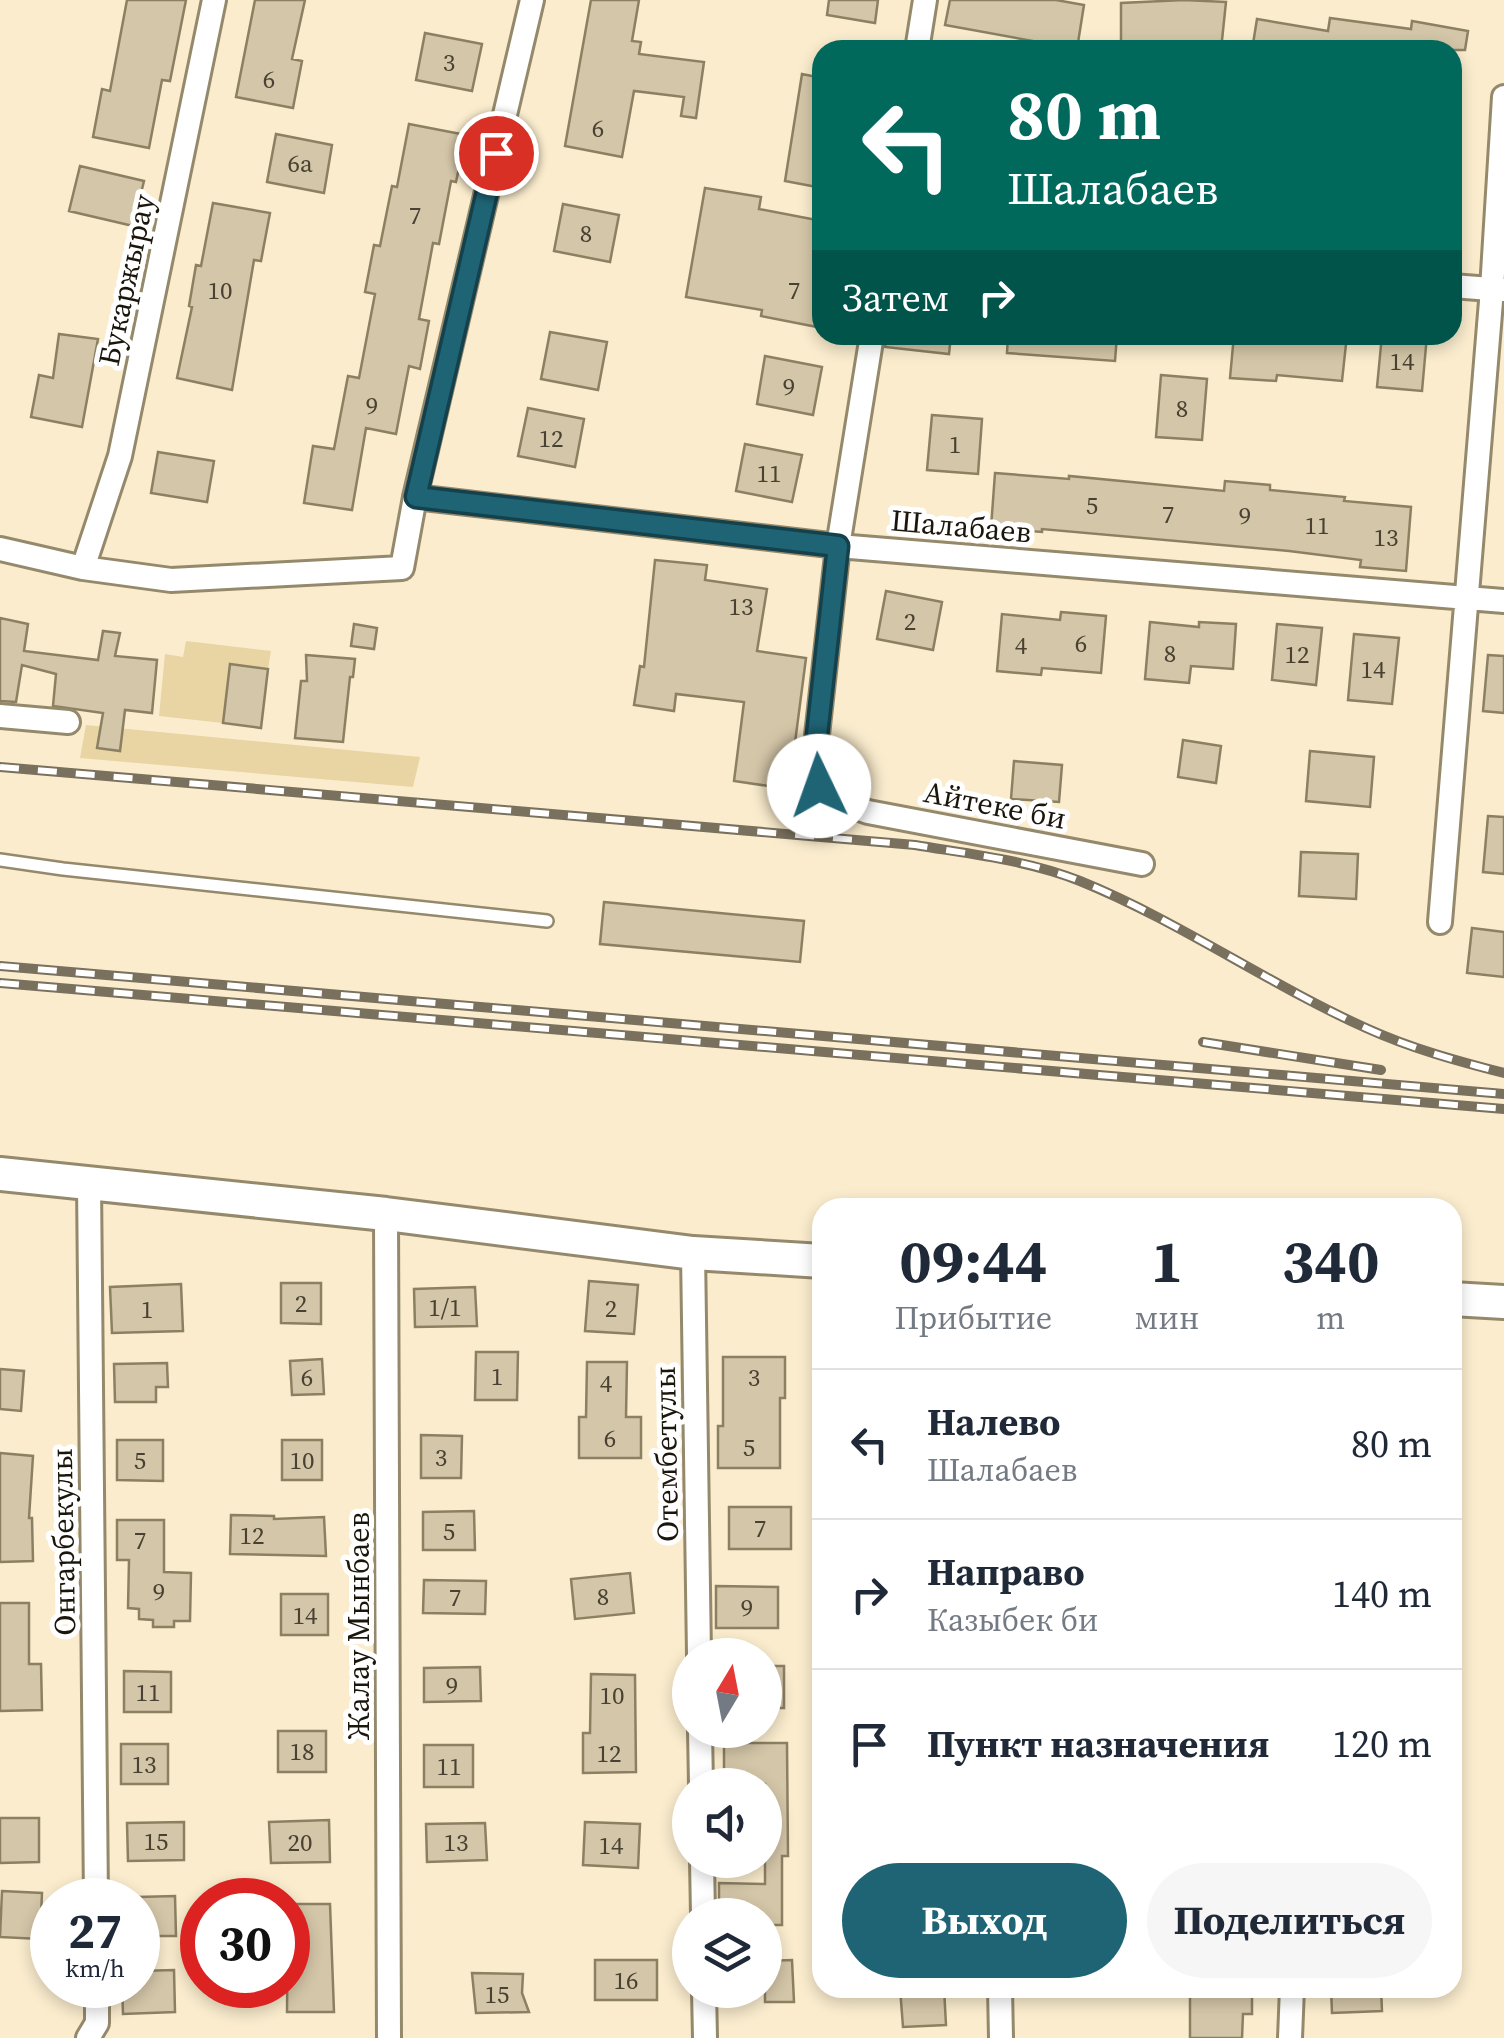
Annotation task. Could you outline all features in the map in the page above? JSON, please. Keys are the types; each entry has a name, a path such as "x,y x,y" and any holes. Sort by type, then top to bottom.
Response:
{"street":[{"name":"Букаржырау","path":"83,568 120,456 214,0"},
{"path":"0,549 83,568 171,580 402,568 532,0"},
{"path":"919,40 925,0"},
{"path":"1440,922 1498,290 1504,98"},
{"path":"1462,287 1498,290"},
{"name":"Айтеке би","path":"870,345 838,546 814,762 819,786 838,800 868,812 1142,864"},
{"name":"Шалабаев","path":"416,497 838,546 1504,601"},
{"path":"0,716 68,722"},
{"path":"0,1174 386,1214 693,1253 812,1259"},
{"name":"Онгарбекулы","path":"89,1182 96,1878"},
{"name":"Жалау Мынбаев","path":"386,1214 390,2038"},
{"name":"Отембетулы","path":"693,1253 699,1638"},
{"path":"1462,1300 1504,1302"},
{"path":"1000,1998 1001,2038"},
{"path":"1290,2038 1292,1998"},
{"path":"88,2038 97,2024 97,2008"},
{"path":"704,2008 704,2038"}],"lane":[{"path":"0,860 547,921"}],"shaded area":[{"path":"186,641 271,651 268,669 230,664 223,723 159,716 165,654 183,657"},
{"path":"86,725 420,757 413,787 80,758"}],"building":[{"path":"127,0 186,0 170,81 162,80 149,148 93,137 102,89 110,91"},
{"path":"255,0 305,0 292,59 302,61 293,108 236,97"},
{"path":"591,0 639,0 632,41 641,42 639,54 704,62 696,118 681,116 684,97 634,91 622,157 565,146"},
{"path":"829,0 878,0 875,23 827,15"},
{"path":"950,0 1056,0 1084,5 1078,40 1028,40 945,25"},
{"path":"1226,2 1222,40 1121,40 1121,3"},
{"path":"1330,18 1411,29 1412,21 1468,31 1465,50 1462,40 1254,40 1257,19 1328,31"},
{"path":"425,33 482,44 472,91 416,80"},
{"path":"802,74 812,76 812,186 785,181"},
{"path":"409,124 466,135 456,182 451,181 439,244 433,243 419,319 429,321 420,369 409,366 396,434 366,428 352,510 304,503 313,446 334,449 348,376 359,378 375,294 365,292 374,245 380,246"},
{"path":"276,134 332,145 324,193 267,182"},
{"path":"80,166 144,181 133,226 69,211"},
{"path":"705,188 761,197 759,209 812,219 812,326 761,316 762,310 686,297"},
{"path":"213,203 270,213 261,261 254,260 232,390 177,378 192,307 189,306 196,265 201,266"},
{"path":"563,204 619,215 610,262 554,251"},
{"path":"550,332 607,342 598,390 541,379"},
{"path":"59,334 98,339 82,427 31,417 39,375 53,378"},
{"path":"885,345 950,345 949,354"},
{"path":"1007,345 1116,345 1115,361 1007,353"},
{"path":"1233,345 1346,345 1342,381 1277,375 1276,381 1230,378"},
{"path":"1381,345 1426,345 1422,391 1377,387"},
{"path":"765,356 822,367 813,415 757,404"},
{"path":"1161,375 1207,379 1202,440 1156,437"},
{"path":"528,408 584,419 575,467 518,456"},
{"path":"932,415 982,419 978,474 927,470"},
{"path":"745,444 802,455 792,502 736,491"},
{"path":"158,452 214,461 207,502 151,493"},
{"path":"995,473 1224,491 1225,481 1345,497 1344,501 1411,507 1406,571 1360,567 1361,560 1289,551 991,528"},
{"path":"655,560 707,565 705,580 767,589 757,651 806,658 789,789 734,781 744,702 676,694 674,711 634,705 640,666 644,667"},
{"path":"886,591 942,602 933,650 877,639"},
{"path":"1061,612 1106,616 1101,673 1042,668 1041,675 997,671 1002,614 1060,620"},
{"path":"0,618 28,624 24,651 98,660 103,631 120,633 115,656 157,660 152,713 125,710 120,751 97,748 103,713 53,706 56,674 22,665 16,702 0,701"},
{"path":"1150,622 1199,627 1199,622 1236,624 1233,669 1191,666 1189,683 1145,679"},
{"path":"354,624 377,628 374,649 351,646"},
{"path":"1277,624 1322,628 1316,685 1272,680"},
{"path":"1354,634 1399,638 1392,704 1348,700"},
{"path":"306,655 355,659 343,742 295,738 301,681 307,681"},
{"path":"1488,655 1504,656 1504,713 1483,711"},
{"path":"230,664 268,669 261,728 223,723"},
{"path":"1183,740 1221,746 1216,783 1178,777"},
{"path":"1310,751 1374,757 1370,807 1306,801"},
{"path":"1014,761 1062,765 1059,802 1011,799"},
{"path":"1488,816 1504,817 1504,874 1483,872"},
{"path":"1301,852 1358,854 1356,899 1299,896"},
{"path":"604,902 804,921 800,962 600,944"},
{"path":"1472,928 1504,932 1504,977 1467,973"},
{"path":"589,1281 638,1285 634,1334 585,1331"},
{"path":"281,1283 321,1283 321,1324 281,1323"},
{"path":"181,1284 183,1331 112,1333 110,1287"},
{"path":"475,1287 477,1326 415,1327 414,1289"},
{"path":"476,1352 518,1352 517,1400 475,1400"},
{"path":"723,1357 785,1357 785,1398 780,1398 780,1468 718,1468 718,1426 723,1426"},
{"path":"322,1359 324,1394 292,1395 290,1361"},
{"path":"587,1362 627,1362 626,1417 641,1417 641,1458 579,1458 579,1417 586,1417"},
{"path":"167,1363 168,1387 156,1387 156,1402 115,1402 114,1364"},
{"path":"0,1369 24,1371 21,1411 0,1409"},
{"path":"421,1435 462,1436 461,1478 421,1478"},
{"path":"117,1440 163,1440 163,1481 117,1480"},
{"path":"282,1440 322,1440 322,1480 282,1480"},
{"path":"0,1453 33,1456 29,1518 33,1561 0,1562"},
{"path":"729,1507 791,1507 791,1549 729,1549"},
{"path":"474,1511 475,1550 423,1550 423,1512"},
{"path":"231,1515 274,1519 324,1517 326,1556 230,1554"},
{"path":"117,1520 164,1520 164,1572 191,1573 190,1621 174,1621 174,1627 153,1627 153,1620 139,1619 139,1609 128,1608 129,1560 117,1560"},
{"path":"630,1573 634,1613 575,1619 571,1579"},
{"path":"424,1580 486,1581 485,1614 423,1613"},
{"path":"716,1586 778,1587 778,1628 716,1628"},
{"path":"281,1594 328,1594 328,1635 281,1635"},
{"path":"0,1603 29,1603 29,1664 41,1664 42,1710 0,1711"},
{"path":"782,1666 784,1666 782,1708"},
{"path":"480,1667 481,1701 424,1702 424,1668"},
{"path":"124,1671 171,1672 171,1712 124,1712"},
{"path":"591,1674 635,1675 636,1772 583,1773 583,1733 590,1733"},
{"path":"278,1731 326,1731 326,1772 278,1772"},
{"path":"782,1743 787,1743 788,1856 782,1856 782,1768 724,1768 724,1748 782,1748"},
{"path":"121,1744 168,1744 168,1784 121,1784"},
{"path":"424,1745 473,1745 473,1787 424,1787"},
{"path":"0,1818 39,1818 39,1862 0,1863"},
{"path":"329,1820 330,1862 271,1863 269,1822"},
{"path":"184,1822 184,1860 128,1861 127,1823"},
{"path":"585,1822 640,1824 638,1868 583,1865"},
{"path":"485,1823 487,1860 427,1862 426,1824"},
{"path":"765,1878 782,1878 782,1898 719,1898 719,1883 765,1884"},
{"path":"2,1891 30,1892 30,1938 0,1937"},
{"path":"160,1896 175,1896 176,1936 160,1936"},
{"path":"310,1904 330,1904 334,2012 287,2012 287,2008 310,2008"},
{"path":"595,1960 657,1960 657,2000 595,2000"},
{"path":"782,1960 792,1960 794,2002 782,2002"},
{"path":"160,1970 174,1970 175,2012 123,2014 123,2008 160,2008"},
{"path":"472,1973 523,1974 522,1993 529,2012 476,2013"},
{"path":"901,1998 945,1998 946,2025 903,2027"},
{"path":"1190,1998 1252,1998 1252,2014 1243,2014 1242,2038 1190,2038"},
{"path":"1331,1998 1381,1998 1382,2011 1332,2013"}],"railway":[{"path":"0,767 915,845 1019,863 1060,874 1117,897 1366,1028 1434,1054 1504,1073"},
{"path":"0,966 1504,1094"},
{"path":"0,983 1504,1109"},
{"path":"1203,1042 1381,1070"}],"route":[{"path":"496,153 416,497 838,546 814,762 819,786"}]}
